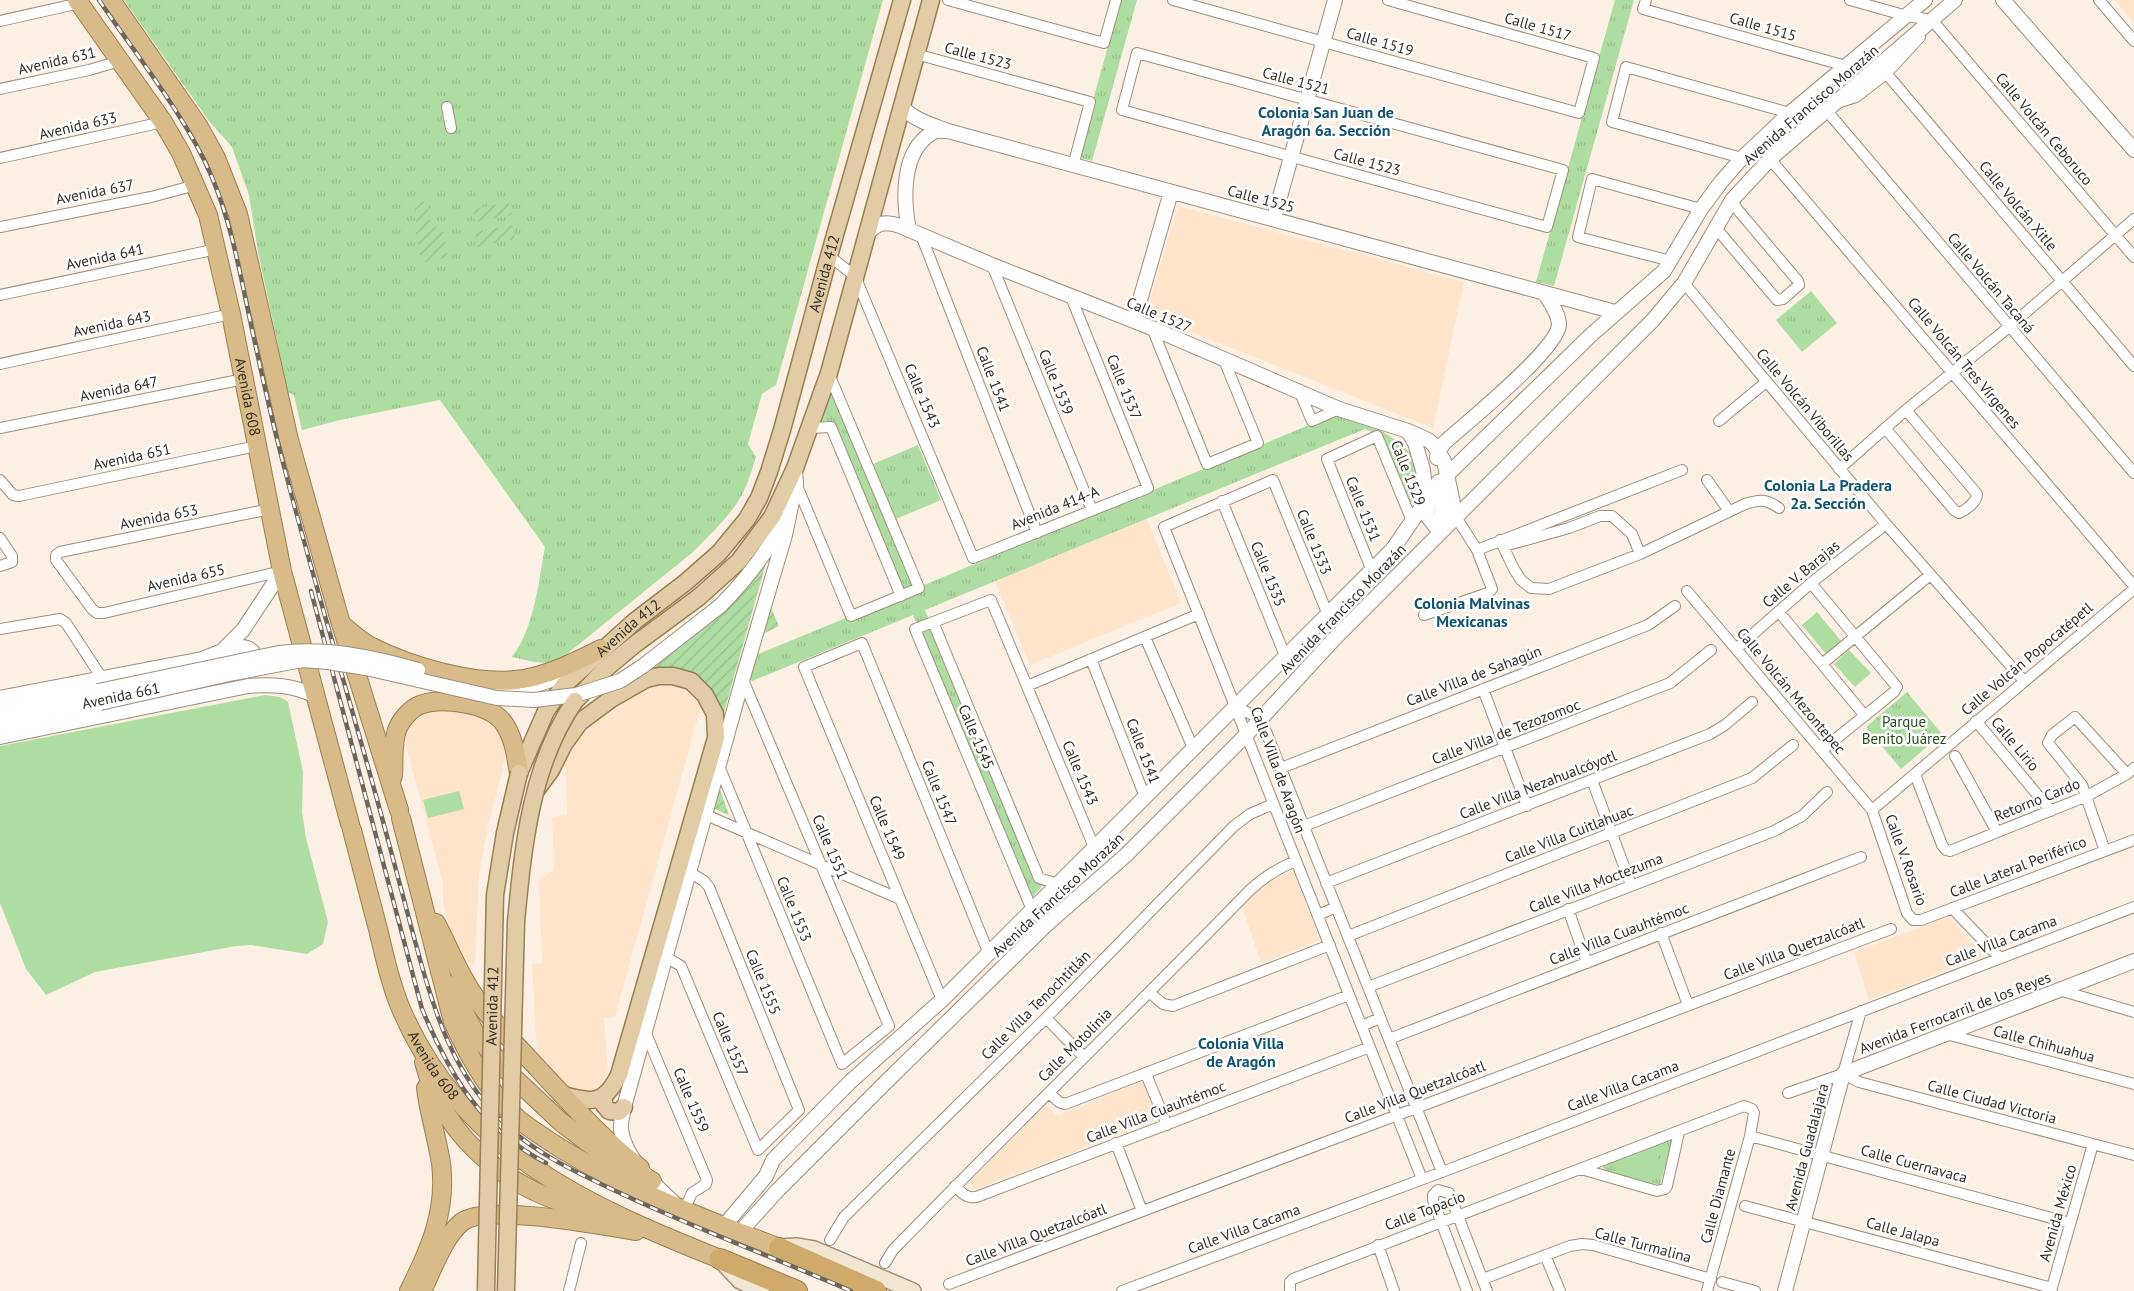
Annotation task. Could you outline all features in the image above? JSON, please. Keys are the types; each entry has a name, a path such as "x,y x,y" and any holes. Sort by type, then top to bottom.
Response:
{"highway":[{"name":"Avenida 608","path":"111,0 199,127 216,158 238,214 289,440 341,624 400,814 446,997 466,1051 501,1101 517,1118 535,1132 581,1161 681,1209 779,1248"},
{"name":"Avenida 608","path":"78,2 163,122 182,153 208,215 231,314 282,571 390,979 401,1009 419,1045"},
{"path":"341,624 371,647 453,676 488,681 516,680 538,676 601,649"},
{"path":"392,786 397,730 406,715 418,706 434,702 478,706 494,712 510,733 516,750 519,773"},
{"path":"420,891 473,995 488,1014 577,1112 615,1149 640,1168"},
{"path":"435,948 450,984 476,1035 512,1075 561,1122 611,1160 652,1181"},
{"path":"419,1045 434,1093 447,1117 480,1155 497,1170 524,1187 556,1201 621,1218 798,1291"},
{"path":"410,1291 436,1230 442,1205 441,1163 429,1108 419,1045"},
{"path":"422,1291 442,1249 454,1231 463,1222 474,1217 533,1216 656,1234"},
{"path":"779,1248 876,1291"}],"main road":[{"name":"Avenida 412","path":"486,1291 495,895 504,833 519,773 546,711 564,684 601,649 719,553 747,519 759,498 769,472 800,366 829,256 902,0"},
{"name":"Avenida 412","path":"506,1291 516,922 522,862 536,791 552,740 562,719 575,701 603,671 634,645 699,597 739,561 772,516 795,475 809,428 829,373 931,0"},
{"path":"536,791 551,770 564,744 580,722 611,699 646,679 659,676 673,676 691,681 705,695 715,714 716,738 622,1066 613,1088 604,1098 584,1101 563,1095"},
{"path":"604,1098 604,1105 609,1111 619,1112 624,1107"},
{"path":"779,1248 796,1246 814,1249 913,1291"},
{"path":"720,1259 740,1281 762,1291"},
{"path":"506,1274 512,1291"}],"street":[{"path":"948,0 1104,43 1116,0"},
{"name":"Calle 1519","path":"1173,0 1579,113"},
{"path":"1274,218 1335,0"},
{"name":"Calle 1517","path":"1388,0 1594,58 1579,113"},
{"path":"1850,0 1907,16 1932,20"},
{"name":"Avenida Francisco Morazán","path":"724,1226 766,1176 773,1160 850,1082 942,1000 989,954 1372,571 1392,550 1442,480 1615,312 1656,279 1671,261 1701,209 1742,158 1790,113 1925,0"},
{"name":"Avenida Francisco Morazán","path":"740,1232 777,1190 1046,925 1125,856 1246,735 1334,639 1649,325 1684,283 1732,200 1770,159 1832,107 1883,70 1932,20 1955,0"},
{"path":"2003,0 2134,150"},
{"path":"2099,0 2134,41"},
{"path":"0,21 78,2"},
{"name":"Calle 1515","path":"1644,4 1846,66"},
{"name":"Calle Volcán Ceboruco","path":"1932,20 2134,258"},
{"name":"Calle 1521","path":"1122,110 1137,52 1562,170 1547,227"},
{"name":"Calle 1523","path":"916,54 1090,102 1073,166"},
{"name":"Avenida 631","path":"0,89 89,70 120,61"},
{"path":"1742,158 1612,122 1626,67 1790,113"},
{"name":"Calle Volcán Xitle","path":"1883,70 2134,366"},
{"path":"447,107 451,128"},
{"name":"Calle 1525","path":"902,107 922,121 948,130 1073,166 1274,218 1615,312"},
{"name":"Calle Volcán Tacaná","path":"1832,107 2009,328 2134,473"},
{"name":"Calle 1523","path":"1122,110 1547,227"},
{"name":"Avenida 633","path":"0,158 163,122"},
{"path":"915,233 905,191 914,154 918,145 934,132 948,130"},
{"name":"Calle Volcán Tres Vírgenes","path":"1770,159 2134,587"},
{"path":"1671,261 1578,236 1592,179 1701,209"},
{"name":"Avenida 637","path":"0,227 150,197 196,185"},
{"path":"1134,321 1171,192"},
{"path":"1715,227 1779,300 1783,300 1799,284 1732,200"},
{"path":"1839,469 1906,410 2009,328 2134,219"},
{"name":"Calle 1527","path":"867,234 881,222 888,222 1152,328 1339,409 1408,431 1428,440 1438,451"},
{"name":"Calle 1541","path":"915,233 1037,533"},
{"name":"Avenida 641","path":"0,295 217,249"},
{"name":"Calle 1543","path":"829,256 855,276 973,558"},
{"name":"Calle 1539","path":"992,265 1092,510"},
{"name":"Calle Volcán Viborillas","path":"1684,283 1839,469 2024,681"},
{"path":"1424,615 1491,591 1492,585 1477,550 1442,514 1444,461 1438,451 1540,356 1557,334 1559,324 1555,310 1545,294"},
{"name":"Calle 1537","path":"1071,297 1148,488"},
{"name":"Avenida 643","path":"0,364 231,314"},
{"path":"1152,328 1207,464 1258,444 1224,360"},
{"path":"1540,356 1578,347"},
{"path":"795,475 851,616 918,588 829,373"},
{"name":"Avenida 647","path":"0,428 244,380"},
{"path":"1719,421 1766,382"},
{"path":"1300,393 1312,421 1339,409"},
{"path":"1885,428 1954,510 1959,513 1975,500 1978,496 1906,410"},
{"path":"809,428 831,427 901,596"},
{"path":"1408,431 1415,444 1423,470 1428,517 1431,522 1452,523"},
{"name":"Calle 1529","path":"1327,459 1377,436 1412,521"},
{"name":"Avenida 651","path":"0,480 13,495 19,496 257,446"},
{"name":"Calle 1531","path":"1327,459 1372,571"},
{"path":"1502,543 1682,470"},
{"name":"Avenida 412","path":"681,1209 640,1168 627,1147 622,1132 624,1107 785,535 795,475"},
{"path":"855,484 872,477"},
{"name":"Calle 1533","path":"1222,501 1273,480 1328,615"},
{"path":"1707,480 1729,511"},
{"name":"Avenida 414-A","path":"973,558 1148,488"},
{"path":"1502,543 1514,570 1522,580 1531,588 1549,589 1640,554 1729,511 1760,499 1767,500 1779,508"},
{"path":"1222,501 1164,527 1236,707"},
{"name":"Calle 1535","path":"1222,501 1286,658"},
{"name":"Avenida 653","path":"96,613 56,560 56,555 60,552 270,509"},
{"path":"0,725 100,691 302,660 366,668 497,698 534,700 576,695 620,681 643,666 720,606 742,584 759,562 789,511"},
{"path":"1477,550 1569,528 1600,516 1612,516 1632,534 1640,554"},
{"name":"Calle V. Barajas","path":"1736,649 1811,582 1886,524"},
{"path":"0,538 12,556 12,562 0,566"},
{"path":"223,649 248,624 282,571"},
{"name":"Avenida 655","path":"96,613 104,613 282,571"},
{"path":"1822,664 1930,575"},
{"path":"1811,582 1897,687 1894,692 1822,750"},
{"name":"Calle Volcán Popocatépetl","path":"1872,810 2134,587"},
{"name":"Calle Volcán Mezontepec","path":"1687,591 1872,810"},
{"name":"Calle 1543","path":"933,622 991,600 1094,847"},
{"name":"Calle Villa de Sahagún","path":"1281,768 1648,624 1675,606"},
{"path":"1779,612 1865,716"},
{"path":"1027,686 1199,614"},
{"path":"0,630 60,619 66,623 100,691"},
{"name":"Calle 1545","path":"1046,925 1032,910 915,629 933,622 1039,878 1058,884"},
{"path":"1145,636 1193,748"},
{"name":"Calle 1549","path":"862,643 804,667 942,1000"},
{"name":"Calle 1547","path":"862,643 989,954"},
{"path":"223,649 241,647 254,654 257,668 254,679 248,686"},
{"name":"Avenida 661","path":"0,698 100,691 202,659 223,649"},
{"path":"0,711 279,652 302,650 328,651 368,658 463,683 499,690 533,686 562,676 587,662"},
{"name":"Calle Villa de Tezozomoc","path":"1304,826 1670,683 1711,650"},
{"name":"Calle 1541","path":"1091,659 1145,797"},
{"name":"Calle 1551","path":"743,680 888,1026"},
{"name":"Avenida 661","path":"0,738 248,686 277,684 292,686 316,696"},
{"path":"1483,689 1527,806"},
{"name":"Calle Villa Nezahualcóyotl","path":"1326,883 1710,734 1725,725 1752,702"},
{"name":"Calle Villa de Aragón","path":"1236,707 1261,719 1442,1172"},
{"name":"Calle Villa de Aragón","path":"1236,707 1422,1179"},
{"path":"2105,851 2082,785 2048,743 2075,717 2130,771"},
{"name":"Calle Lirio","path":"1976,720 2051,810"},
{"name":"Calle Villa Cuitlahuac","path":"1348,936 1752,778 1793,745"},
{"path":"1955,756 1997,832"},
{"name":"Calle 1553","path":"719,766 842,1064 888,1026"},
{"name":"Retorno Cardo","path":"1915,774 1942,845 1946,850 1953,850 2087,796 2130,771"},
{"path":"1592,780 1632,885"},
{"name":"Calle Villa Moctezuma","path":"1368,987 1774,831 1802,816 1827,792"},
{"name":"Calle Villa Tenochtitlán","path":"830,1240 844,1217 1046,1018 1234,826 1250,814 1273,804"},
{"name":"Calle V. Rosario","path":"1872,810 1904,904 1913,920"},
{"path":"706,815 900,900"},
{"name":"Calle Lateral Periférico","path":"1913,920 1921,920 2134,840"},
{"path":"1010,856 1026,847"},
{"name":"Calle Villa Cuauhtémoc","path":"1389,1039 1861,857"},
{"name":"Calle Motolinia","path":"885,1263 893,1250 1257,883 1278,868 1296,862"},
{"name":"Calle 1555","path":"689,872 704,881 709,887 799,1110 758,1150"},
{"path":"1318,915 1336,907"},
{"name":"Calle Villa Cacama","path":"1122,1291 1442,1172 2134,907"},
{"path":"1952,908 2000,958"},
{"path":"1568,909 1587,963"},
{"name":"Calle Villa Quetzalcóatl","path":"949,1284 1891,929"},
{"path":"1661,933 1688,1005"},
{"path":"1150,993 1163,1004 1173,1006 1330,945"},
{"name":"Calle 1557","path":"666,957 681,966 758,1150"},
{"name":"Avenida Ferrocarril de los Reyes","path":"1788,1093 1843,1074 2134,962"},
{"path":"2059,990 2134,1012"},
{"path":"1049,1093 1059,1102 1065,1104 1349,995"},
{"name":"Avenida Guadalajara","path":"1785,1291 1861,1011"},
{"path":"1046,1018 1084,1057"},
{"path":"1362,1026 1380,1018"},
{"name":"Calle 1559","path":"645,1031 707,1182 692,1193 681,1209"},
{"name":"Calle Chihuahua","path":"1946,1034 2134,1084"},
{"name":"Calle Villa Cuauhtémoc","path":"956,1186 965,1196 974,1198 1370,1047"},
{"path":"1146,1074 1167,1125"},
{"name":"Calle Ciudad Victoria","path":"1843,1074 1859,1082 2134,1155"},
{"name":"Calle Topacio","path":"1290,1291 1292,1279 1378,1245 1744,1106 1752,1109"},
{"name":"Calle Diamante","path":"1707,1291 1750,1136 1754,1117 1752,1109"},
{"path":"1581,1169 1661,1191 1667,1186 1679,1132"},
{"name":"Calle Cuernavaca","path":"1750,1136 1822,1154 2070,1223"},
{"path":"1116,1143 1142,1211"},
{"name":"Avenida México","path":"2052,1290 2093,1144"},
{"path":"766,1176 777,1190"},
{"path":"1467,1291 1433,1200 1438,1190 1449,1193 1487,1291"},
{"name":"Calle Jalapa","path":"1745,1206 2052,1290"},
{"path":"569,1291 581,1243"},
{"name":"Calle Turmalina","path":"1483,1279 1570,1246 1582,1244 1593,1245 1710,1279"},
{"path":"1378,1245 1394,1291"},
{"path":"1545,1255 1560,1291"},
{"path":"1722,1282 1755,1291"}],"shaded area":[{"path":"2114,0 2134,0 2134,23"},
{"path":"1178,206 1464,282 1433,428 1146,314"},
{"path":"1147,519 1181,603 1030,665 995,581"},
{"path":"660,681 680,685 689,690 701,706 615,1017 604,1018 608,1073 600,1085 593,1090 571,1091 551,1075 537,1055 532,964 542,963 539,879 554,870 552,817 567,815 566,767 559,767 582,728 647,684"},
{"path":"419,710 471,710 487,718 499,731 503,743 505,756 479,874 475,965 461,958 449,927 443,902 443,883 401,727"},
{"path":"1293,871 1320,940 1261,963 1242,906 1267,882"},
{"path":"1948,917 1985,956 1869,1000 1854,952"},
{"path":"1144,1081 1159,1119 974,1190 970,1181 1046,1105 1055,1114 1059,1115"}],"green space":[{"path":"124,0 883,0 776,385 762,394 748,444 756,457 742,495 726,518 693,552 557,662 540,663 512,657 520,645 531,618 545,547 440,400 340,420 302,430 294,395 288,392 258,252 249,195 232,147 209,121"},
{"path":"1121,0 1137,0 1092,161 1077,157"},
{"path":"1615,0 1634,0 1554,286 1536,282"},
{"path":"426,201 431,227 442,226 448,257 422,263 415,231 418,230 413,203"},
{"path":"509,202 512,215 475,222 473,209"},
{"path":"512,225 515,239 477,247 475,232"},
{"path":"1811,291 1837,323 1802,352 1776,320"},
{"path":"832,386 917,588 1338,413 1379,430 1404,447 1413,458 1418,471 1416,489 1409,508 1379,435 1365,429 925,610 1036,879 1044,884 1031,899 913,615 752,681 749,676 756,655 904,594 835,424 829,421 822,421"},
{"path":"918,445 941,500 896,519 873,464"},
{"path":"768,556 721,723 705,690 644,673"},
{"path":"770,606 779,626 763,634"},
{"path":"1817,612 1841,641 1826,654 1802,625"},
{"path":"1849,650 1871,673 1855,687 1834,664"},
{"name":"Parque Benito Juárez","path":"1907,692 1942,734 1901,769 1866,727"},
{"path":"265,695 280,697 288,702 303,772 302,812 306,838 328,922 323,944 307,954 251,945 236,946 95,972 46,995 26,969 0,903 0,746"},
{"path":"719,787 729,815 713,808"},
{"path":"459,791 464,809 428,818 423,800"},
{"path":"1673,1138 1660,1185 1606,1172 1603,1167 1606,1162"},
{"path":"1657,1153 1660,1173 1624,1177 1622,1157"}],"railway":[{"path":"99,0 188,130 211,175 223,207 236,256 275,431 302,534 429,992 447,1040 459,1063 472,1085 506,1125 532,1146 561,1164 650,1207 851,1291"},
{"path":"311,591 422,1009 444,1056 470,1098 503,1133 523,1149 546,1163"}],"district":[{"name":"Colonia San Juan de Aragón 6a. Sección","path":"1326,121"},
{"name":"Colonia La Pradera 2a. Sección","path":"1828,494"},
{"name":"Colonia Malvinas Mexicanas","path":"1472,612"},
{"name":"Colonia Villa de Aragón","path":"1241,1052"}]}
